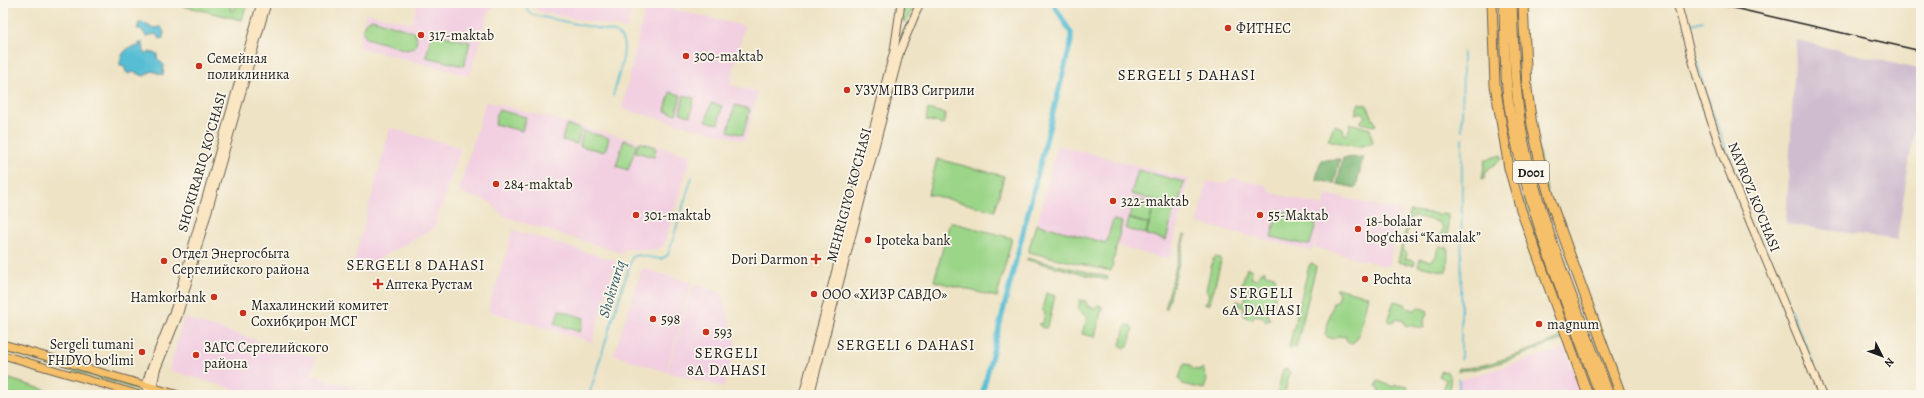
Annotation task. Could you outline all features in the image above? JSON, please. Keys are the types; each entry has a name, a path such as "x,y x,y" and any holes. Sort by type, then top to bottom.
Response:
{"highway":[{"path":"1492,3 1495,85 1507,157 1515,190 1588,395"},
{"name":"D001","path":"1504,3 1510,55 1531,171 1546,222 1578,310 1581,331 1600,395"},
{"name":"D001","path":"1512,3 1513,24 1510,55 1509,104 1519,159 1531,202 1581,331 1609,395"},
{"path":"1513,24 1523,5"},
{"path":"1523,5 1529,108 1538,156 1552,205 1621,395"},
{"path":"1501,122 1509,104"},
{"path":"1515,190 1531,202"},
{"path":"1546,222 1552,205"},
{"path":"1578,310 1595,323"},
{"path":"1567,336 1581,331"},
{"path":"1601,375 1607,357"}],"main road":[{"name":"SHOKIRARIQ KO'CHASI","path":"150,391 156,370 178,316 261,3"},
{"name":"SHOKIRARIQ KO'CHASI","path":"254,34 267,3"},
{"name":"MEHRIGIYO KO'CHASI","path":"810,395 894,51 901,3"},
{"name":"MEHRIGIYO KO'CHASI","path":"803,395 900,51 920,3"},
{"name":"NAVRO'Z KO'CHASI","path":"1677,3 1699,84 1723,158 1822,395"},
{"path":"3,344 150,391 179,395"},
{"path":"3,355 140,395"}],"shaded area":[{"name":"317-maktab","path":"417,3 505,3 489,10 470,76 357,47 366,13 412,23"},
{"path":"535,3 633,3 627,29 536,11"},
{"name":"300-maktab","path":"646,3 744,26 730,85 758,92 745,141 622,109"},
{"path":"1796,40 1921,70 1921,86 1897,240 1786,224"},
{"path":"486,101 691,155 664,245 656,250 626,249 621,253 503,216 490,202 458,192"},
{"path":"390,128 461,148 434,228 379,259 371,273 352,268"},
{"name":"322-maktab","path":"1057,145 1189,179 1169,260 1037,224"},
{"name":"55-Maktab","path":"1233,178 1265,185 1272,193 1324,206 1312,251 1197,223 1207,181 1223,184"},
{"name":"18-bolalar bog'chasi “Kamalak”","path":"1327,194 1402,211 1388,267 1314,247"},
{"path":"513,230 616,261 592,342 488,311"},
{"name":"598","path":"642,268 692,283 666,372 614,355"},
{"name":"593","path":"694,284 721,292 729,319 736,344 724,387 667,372"},
{"path":"184,318 316,358 311,375 378,395 253,395 169,370"},
{"path":"1565,348 1582,395 1457,395 1457,381"}],"green space":[{"path":"170,3 233,3 230,10 234,11 236,3 247,3 242,20"},
{"path":"904,3 916,3 906,22 903,21"},
{"path":"1519,18 1522,68 1550,206 1548,211 1540,187 1529,140 1520,70"},
{"path":"372,19 414,32 417,39 415,47 407,50 366,38 362,30 365,23"},
{"path":"432,33 470,42 464,66 426,57"},
{"path":"670,92 681,95 676,114 665,111"},
{"path":"684,95 694,98 690,116 680,113"},
{"path":"711,103 722,106 718,124 706,121"},
{"path":"1359,103 1367,105 1376,125 1374,126 1360,123 1365,116 1362,112 1355,114"},
{"path":"735,105 750,109 743,135 728,131"},
{"path":"928,109 946,114 943,124 926,120"},
{"path":"498,110 526,117 522,131 495,124"},
{"path":"1349,123 1370,129 1373,143 1357,147 1328,140 1334,125 1343,128 1344,134 1346,135 1350,128"},
{"path":"566,125 581,129 577,144 562,140"},
{"path":"583,131 609,138 605,152 580,146"},
{"path":"624,140 637,144 628,170 616,166"},
{"path":"639,142 656,147 654,157 636,152"},
{"path":"1501,155 1501,159 1486,171 1485,178 1482,179 1485,160"},
{"path":"1363,157 1356,188 1337,184 1343,158"},
{"path":"937,159 1004,176 995,211 928,194"},
{"path":"1340,159 1334,184 1316,179 1321,160"},
{"path":"1138,170 1184,182 1178,206 1131,194"},
{"path":"1134,199 1154,204 1149,224 1129,218"},
{"path":"1524,199 1568,321 1566,323 1521,202"},
{"path":"1155,204 1174,209 1166,240 1146,235"},
{"path":"1278,210 1314,220 1316,224 1310,244 1307,245 1271,237"},
{"path":"1410,211 1448,215 1448,243 1441,242 1440,239 1443,228 1439,222 1414,216 1410,219 1403,248 1407,255 1405,259 1415,261 1414,265 1398,262"},
{"path":"1129,219 1148,224 1146,234 1126,229"},
{"path":"1113,220 1122,222 1111,271 1028,252 1036,224 1106,243"},
{"path":"950,222 1012,238 997,297 934,281"},
{"path":"1184,235 1186,235 1167,309 1165,309"},
{"path":"1438,247 1448,248 1447,272 1418,266 1420,259 1431,261 1436,257"},
{"path":"1215,257 1220,258 1221,261 1210,304 1205,304 1203,303 1207,302 1209,294 1206,290 1213,259"},
{"path":"1027,258 1108,277 1107,280 1027,260"},
{"path":"1311,263 1316,267 1296,348 1289,347 1309,266"},
{"path":"1247,268 1252,269 1251,278 1257,279 1260,272 1264,273 1264,270 1266,274 1274,276 1276,279 1274,286 1276,290 1273,306 1269,307 1267,315 1270,319 1266,322 1263,317 1256,315 1252,319 1245,317 1243,307 1236,305 1237,301 1244,303 1246,296 1240,291"},
{"path":"1337,288 1368,296 1358,338 1352,343 1347,342 1346,337 1337,336 1334,339 1325,335 1333,303 1337,302 1339,294"},
{"path":"1046,293 1055,296 1048,326 1046,328 1041,327 1038,324 1043,323 1045,313 1042,310"},
{"path":"1080,300 1086,301 1087,306 1096,308 1098,305 1102,308 1095,337 1082,334 1087,317 1078,310"},
{"path":"1394,301 1405,304 1407,308 1415,310 1418,307 1428,311 1423,323 1424,328 1405,325 1404,321 1396,319 1390,322 1388,318"},
{"path":"559,310 584,318 580,332 555,324"},
{"path":"1127,325 1131,326 1133,329 1128,347 1125,348 1120,345 1125,327"},
{"path":"1562,337 1563,339 1495,364 1481,368 1457,370 1458,368 1481,366 1495,362"},
{"path":"3,347 139,388 138,390 3,350"},
{"path":"1185,364 1190,365 1192,369 1200,370 1203,368 1207,380 1204,389 1183,384 1179,379"},
{"path":"1286,369 1290,372 1284,395 1277,395 1283,370"},
{"path":"1441,371 1447,372 1450,376 1450,395 1442,395 1446,380 1439,376"},
{"path":"3,377 62,395 3,395"},
{"path":"1378,381 1393,387 1396,385 1408,387 1406,395 1378,395 1379,389 1376,386"}],"water":[{"path":"142,22 152,28 161,27 164,32 163,38 160,39 156,34 146,36 141,29 137,29 139,23"},
{"path":"139,43 143,43 144,52 147,54 149,52 158,54 157,58 164,65 163,75 152,71 144,76 133,72 129,74 126,72 124,66 120,65 121,57 125,51 131,47 139,47"}],"waterway":[{"name":"Shokirariq","path":"525,3 528,11 533,15 615,32 622,38 624,53 613,96"},
{"path":"982,395 1071,42 1071,33 1053,3"},
{"path":"1703,21 1689,25 1688,28 1703,85 1743,197"},
{"path":"1462,131 1463,52"},
{"path":"1461,360 1462,139"},
{"name":"Shokirariq","path":"589,395 632,257 637,255 661,259 668,255 692,177"},
{"path":"1783,292 1787,301"},
{"path":"1790,309 1813,363"},
{"path":"1459,379 1459,395"}],"railway":[{"path":"1712,3 1921,51"}],"place":[{"name":"ФИТНЕС","path":"1228,28"},
{"name":"317-maktab","path":"421,35"},
{"name":"300-maktab","path":"686,56"},
{"name":"Семейная поликлиника","path":"199,66"},
{"name":"УЗУМ ПВЗ Сигрили","path":"847,90"},
{"name":"284-maktab","path":"496,184"},
{"name":"322-maktab","path":"1113,201"},
{"name":"301-maktab","path":"636,215"},
{"name":"55-Maktab","path":"1260,215"},
{"name":"18-bolalar bog'chasi “Kamalak”","path":"1358,229"},
{"name":"Ipoteka bank","path":"868,240"},
{"name":"Dori Darmon","path":"816,259"},
{"name":"Отдел Энергосбыта Сергелийского района","path":"164,261"},
{"name":"Pochta","path":"1365,279"},
{"name":"Аптека Рустам","path":"378,284"},
{"name":"ООО «ХИЗР САВДО»","path":"814,294"},
{"name":"Hamkorbank","path":"214,297"},
{"name":"Махалинский комитет Сохибқирон МСГ","path":"243,313"},
{"name":"598","path":"653,319"},
{"name":"magnum","path":"1539,324"},
{"name":"593","path":"706,332"},
{"name":"Sergeli tumani FHDYO boʻlimi","path":"142,352"},
{"name":"ЗАГС Сергелийского района","path":"196,355"}],"district":[{"name":"SERGELI 5 DAHASI","path":"1187,75"},
{"name":"SERGELI 8 DAHASI","path":"416,265"},
{"name":"SERGELI 6A DAHASI","path":"1262,302"},
{"name":"SERGELI 6 DAHASI","path":"906,345"},
{"name":"SERGELI 8A DAHASI","path":"727,362"}]}
